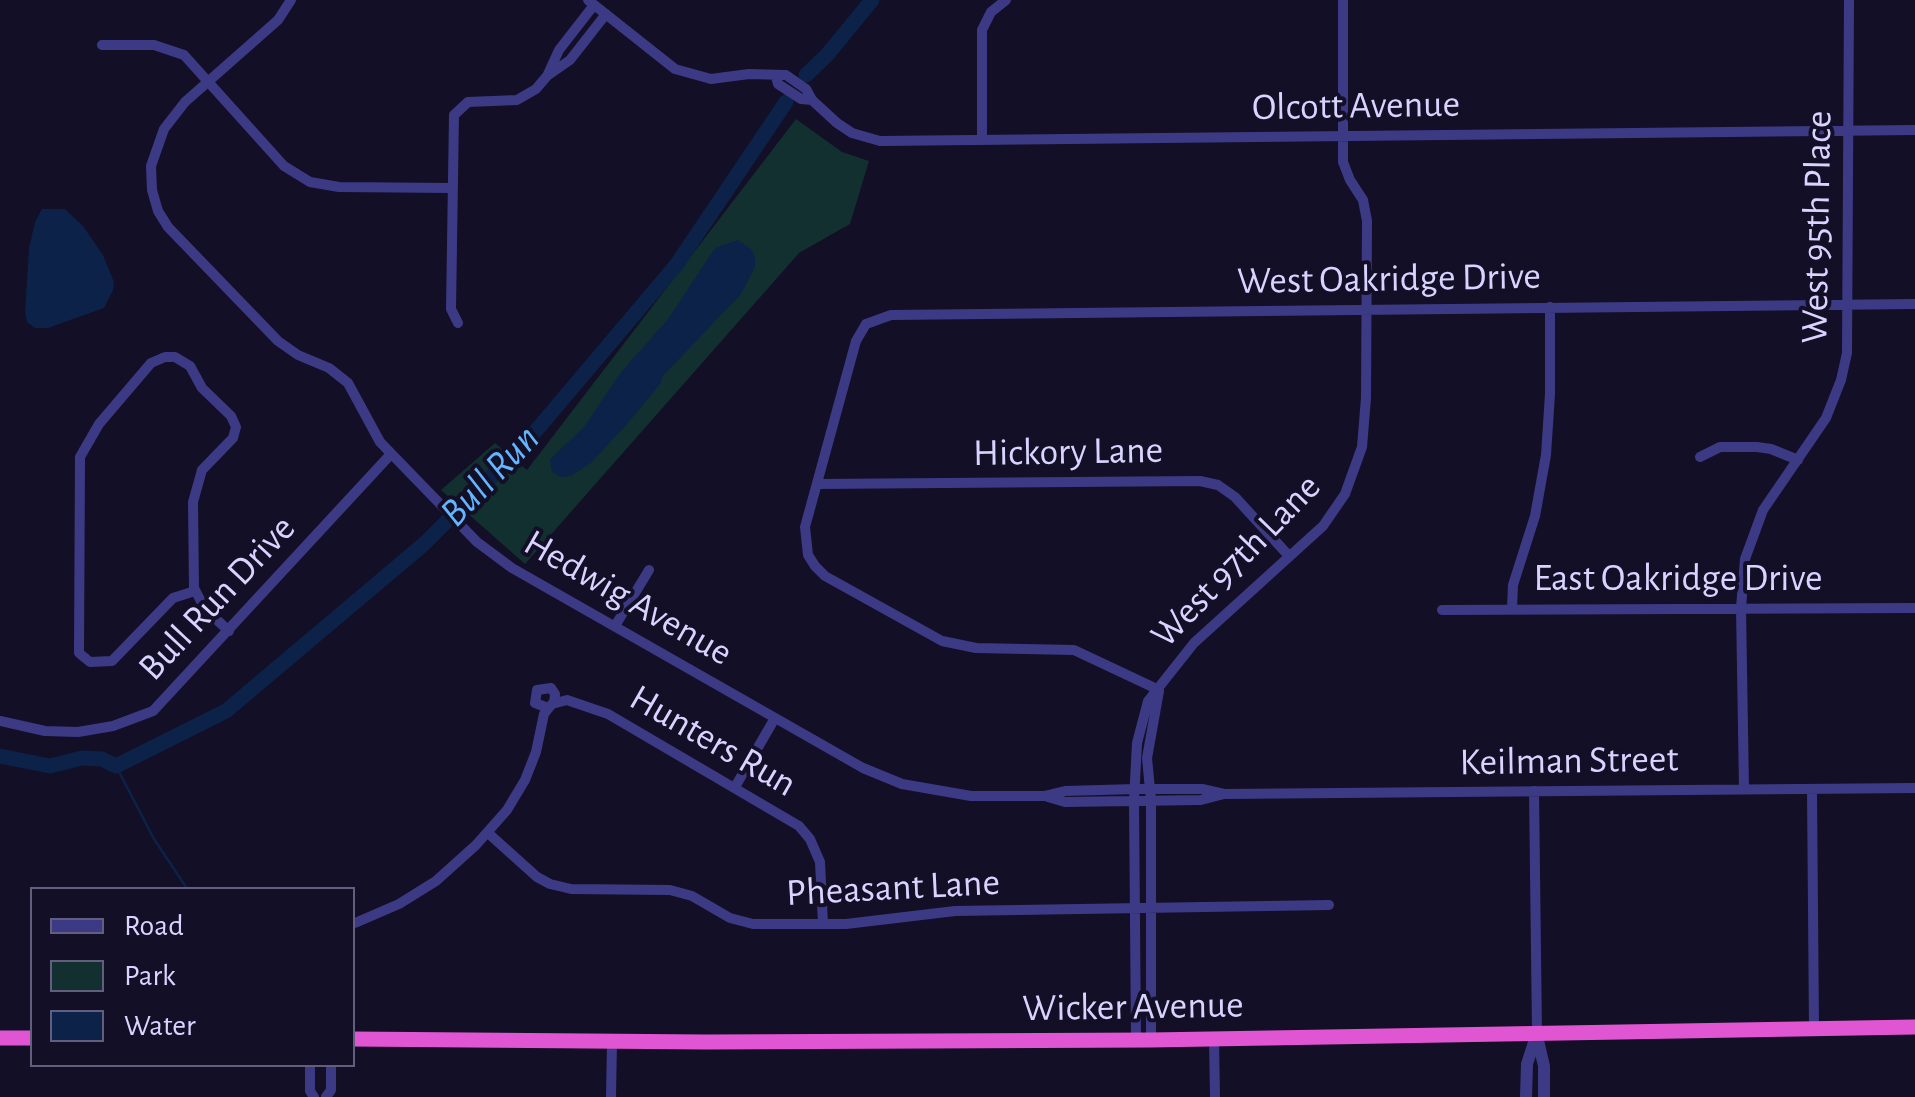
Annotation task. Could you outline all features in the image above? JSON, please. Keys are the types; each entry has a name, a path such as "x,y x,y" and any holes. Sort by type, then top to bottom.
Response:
{"highway":[{"name":"Wicker Avenue","path":"355,1038 1143,1040 1915,1027"},
{"path":"0,1038 30,1038"}],"street":[{"name":"Hedwig Avenue","path":"291,0 270,28 174,116 156,145 150,174 154,198 162,219 278,342 329,368 348,383 370,429 458,524 500,560 863,768 912,787 962,796 1044,796 1065,791 1142,795"},
{"path":"982,140 982,30 991,12 1006,0"},
{"name":"West 97th Lane","path":"1143,1040 1152,909 1136,752 1148,701 1160,690 1186,650 1331,516 1356,471 1365,425 1365,207 1345,168 1342,0"},
{"name":"West 95th Place","path":"1744,789 1744,568 1752,536 1768,503 1826,418 1847,354 1849,0"},
{"path":"547,76 591,2"},
{"name":"Olcott Avenue","path":"591,2 683,73 711,79 786,75 806,88 812,100 844,128 871,139 1915,130"},
{"path":"458,323 451,310 451,188 452,127 458,110 474,101 523,98 570,60 606,14"},
{"path":"102,45 169,48 189,59 284,166 304,179 339,188 451,188"},
{"name":"West Oakridge Drive","path":"817,484 856,341 866,324 890,315 1915,304"},
{"path":"1512,610 1513,585 1535,516 1546,455 1550,307"},
{"path":"195,591 173,598 116,659 98,663 85,660 78,648 80,457 93,431 151,363 165,357 175,357 190,366 202,388 232,416 236,427 234,438 206,464 194,486 195,591 205,609 229,631"},
{"path":"1700,457 1720,448 1756,447 1798,460"},
{"name":"Bull Run Drive","path":"0,722 66,732 100,729 134,720 160,705 391,454"},
{"name":"Hickory Lane","path":"817,484 1200,481 1218,485 1235,496 1289,556"},
{"path":"817,484 805,527 808,556 825,576 942,641 976,648 1074,650 1160,690"},
{"path":"615,626 648,570"},
{"name":"East Oakridge Drive","path":"1442,610 1915,608"},
{"name":"Hunters Run","path":"488,832 525,780 551,706 567,700 600,710 792,821 810,839 822,869 823,924"},
{"path":"735,788 775,718"},
{"name":"Keilman Street","path":"1142,795 1210,789 1224,794 1915,788"},
{"path":"1534,791 1537,1033 1544,1066 1544,1097"},
{"path":"1812,791 1814,1029"},
{"name":"West 97th Lane","path":"1142,795 1135,909 1143,1040"},
{"path":"355,925 436,881 488,832"},
{"name":"Pheasant Lane","path":"488,832 537,877 557,886 670,890 692,896 746,923 823,924 948,912 1328,905"},
{"path":"1526,1097 1527,1064 1537,1033"},
{"path":"1214,1038 1215,1097"},
{"path":"611,1097 612,1041"},
{"path":"310,1067 310,1091 314,1097"},
{"path":"326,1097 331,1067"}],"green space":[{"path":"796,119 842,152 869,161 850,224 799,253 525,564 441,490 495,443 527,470"}],"water":[{"path":"42,209 65,209 83,226 103,255 114,282 104,308 48,328 35,328 27,322 25,312 29,248"},
{"path":"738,240 755,257 755,267 741,294 662,377 661,383 591,463 571,476 561,477 552,472 550,459 584,427 621,372 668,319 715,248"}],"waterway":[{"name":"Bull Run","path":"806,75 872,0"},
{"name":"Bull Run","path":"0,756 50,766 82,758 102,759 116,766 226,711 424,544 529,439 677,264 786,102"},
{"path":"116,766 154,839 186,887"}]}
